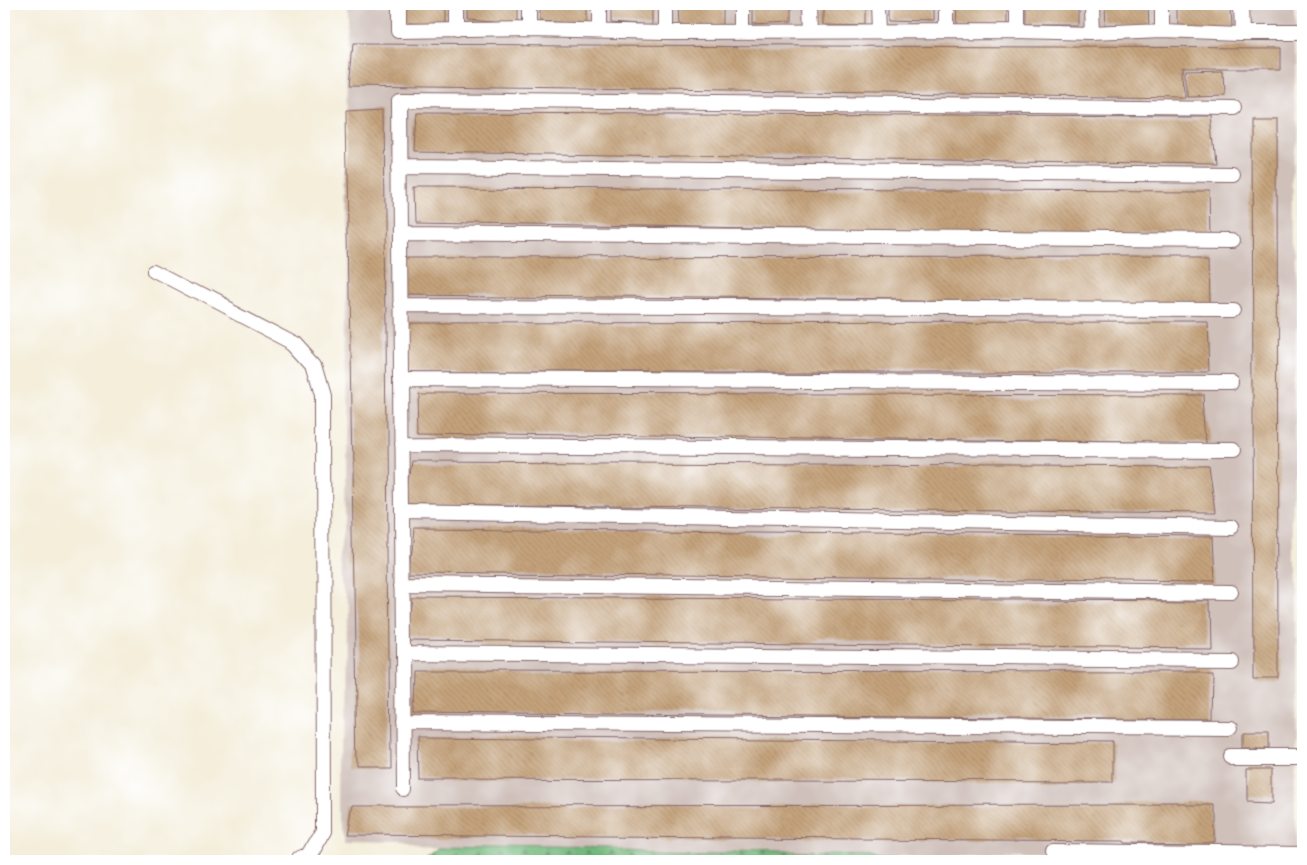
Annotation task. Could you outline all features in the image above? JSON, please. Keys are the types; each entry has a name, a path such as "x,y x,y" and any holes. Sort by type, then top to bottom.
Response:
{"lane":[{"path":"399,5 399,31 529,29 666,32 880,30 1093,32 1161,30 1242,33 1302,33"},
{"path":"457,5 457,30"},
{"path":"529,5 529,29"},
{"path":"598,5 598,30"},
{"path":"666,5 666,32"},
{"path":"741,5 741,32"},
{"path":"810,5 811,31"},
{"path":"879,5 880,30"},
{"path":"946,5 946,31"},
{"path":"1017,5 1017,31"},
{"path":"1092,5 1093,32"},
{"path":"1161,5 1161,30"},
{"path":"1241,5 1242,33"},
{"path":"404,789 399,100 1234,108"},
{"path":"399,167 1233,175"},
{"path":"400,233 1233,240"},
{"path":"156,271 294,343 314,365 323,396 324,830 308,857 301,860"},
{"path":"400,306 1233,309"},
{"path":"401,379 1232,382"},
{"path":"401,445 1232,450"},
{"path":"402,512 1231,527"},
{"path":"402,584 1231,593"},
{"path":"403,653 1231,660"},
{"path":"403,722 1230,728"},
{"path":"1230,757 1302,757"},
{"path":"1054,851 1302,854"}],"shaded area":[{"path":"347,5 1294,5 1297,860 344,844"}],"green space":[{"path":"439,846 899,854 901,860 427,860 428,854"}],"building":[{"path":"402,5 446,5 446,24 403,23"},
{"path":"468,5 517,5 517,24 468,20"},
{"path":"540,5 586,5 586,24 540,21"},
{"path":"611,5 652,5 652,25 611,22"},
{"path":"679,5 723,5 723,26 680,26"},
{"path":"752,5 791,5 791,21 752,23"},
{"path":"823,5 865,5 865,24 823,23"},
{"path":"890,5 934,5 934,21 890,20"},
{"path":"957,5 1007,5 1007,26 956,25"},
{"path":"1026,5 1079,5 1079,24 1026,24"},
{"path":"1105,5 1147,5 1148,26 1106,25"},
{"path":"1178,5 1231,5 1232,27 1178,27"},
{"path":"353,44 1280,48 1280,70 1183,70 1184,97 349,86"},
{"path":"1223,72 1224,95 1186,96 1186,73"},
{"path":"384,110 390,767 357,767 346,112"},
{"path":"415,113 1211,116 1216,164 413,152"},
{"path":"1252,117 1277,117 1278,678 1254,678"},
{"path":"414,188 1211,191 1212,236 415,222"},
{"path":"1209,256 1210,303 402,295 402,257"},
{"path":"1207,322 1209,372 405,372 407,323"},
{"path":"417,393 1204,395 1207,443 418,433"},
{"path":"412,462 1209,466 1215,513 406,505"},
{"path":"413,529 1211,536 1213,582 409,573"},
{"path":"412,597 1209,601 1210,648 407,640"},
{"path":"414,671 1213,672 1212,720 413,712"},
{"path":"1243,734 1269,734 1269,749 1243,749"},
{"path":"419,737 1114,743 1114,781 420,779"},
{"path":"1247,767 1273,767 1273,801 1247,800"},
{"path":"1214,805 1214,844 1122,843 1121,841 348,835 353,806"}]}
